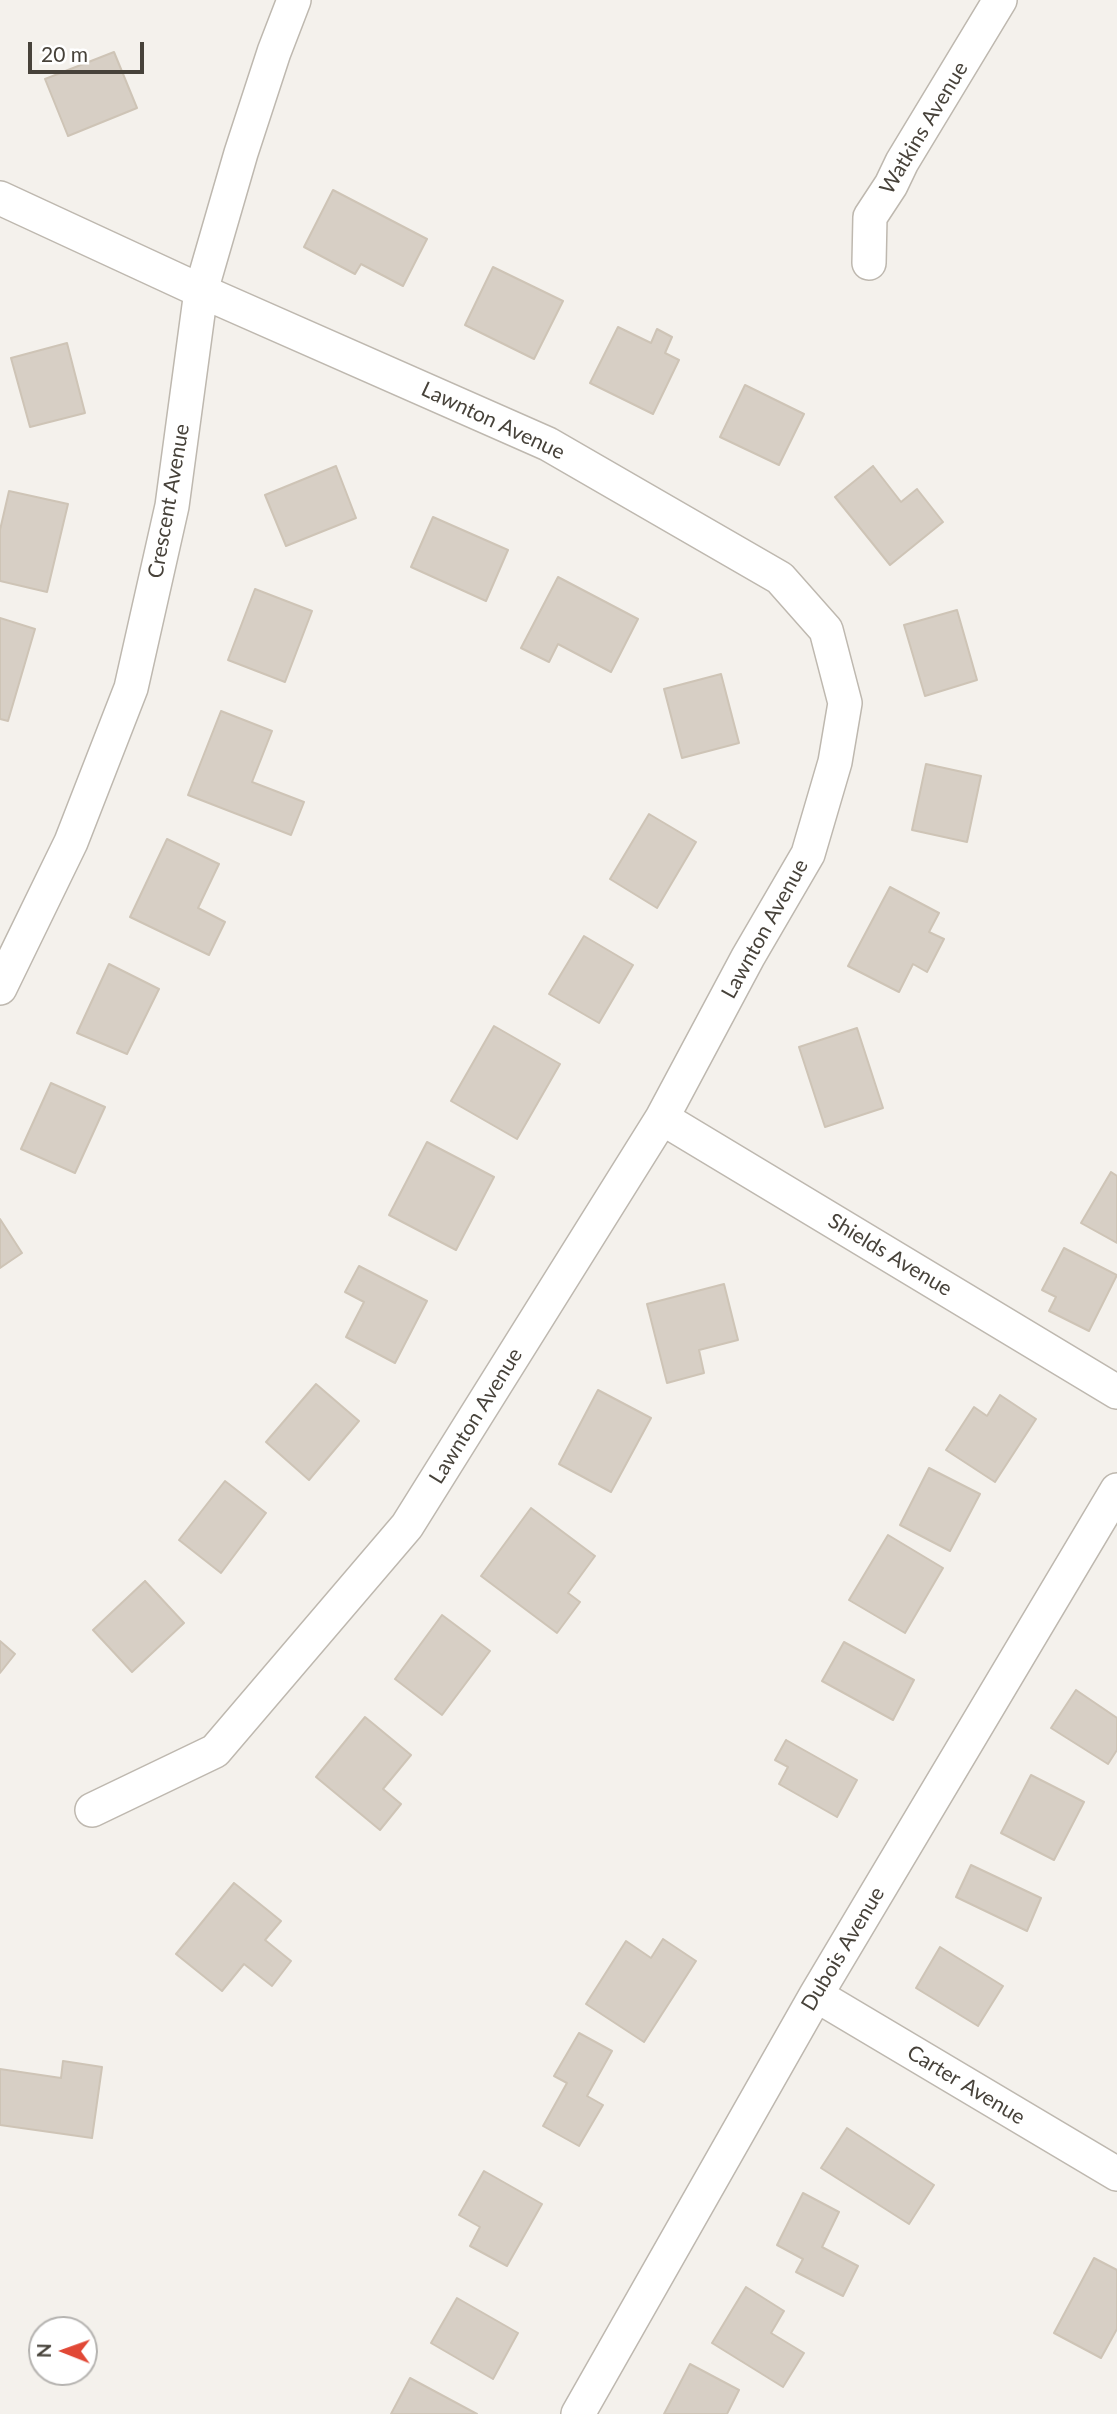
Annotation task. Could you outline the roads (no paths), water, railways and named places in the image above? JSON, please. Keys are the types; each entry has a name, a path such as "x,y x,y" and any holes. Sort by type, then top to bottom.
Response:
{"street":[{"name":"Crescent Avenue","path":"0,988 71,842 131,688 172,506 201,291 241,153 294,0"},
{"name":"Watkins Avenue","path":"869,263 870,217 1000,0"},
{"name":"Lawnton Avenue","path":"0,198 201,291 548,444 780,578 826,630 845,703 835,762 808,854 748,957 662,1118 407,1526 215,1751 92,1811"},
{"name":"Shields Avenue","path":"662,1118 1117,1392"},
{"name":"Dubois Avenue","path":"578,2414 816,1995 1117,1490"},
{"name":"Carter Avenue","path":"816,1995 1117,2174"}]}
